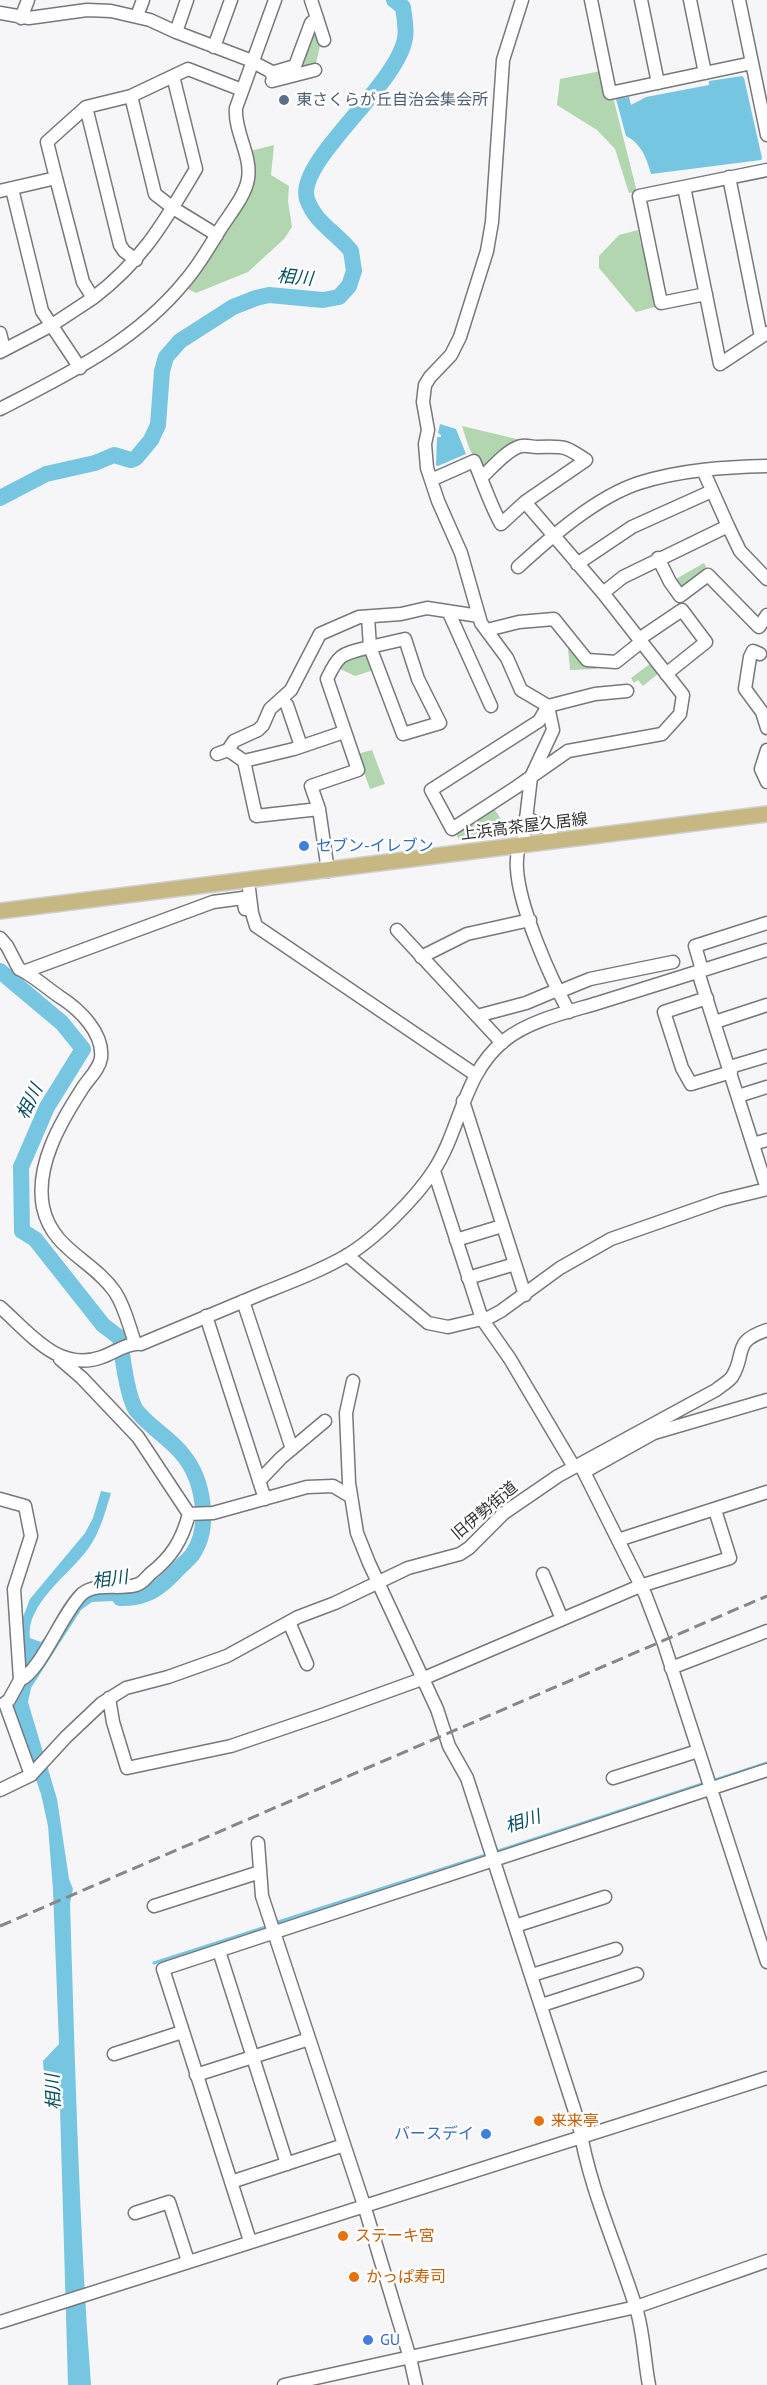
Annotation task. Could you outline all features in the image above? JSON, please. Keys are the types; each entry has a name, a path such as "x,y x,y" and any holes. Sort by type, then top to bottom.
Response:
{"main road":[{"name":"上浜高茶屋久居線","path":"0,911 767,814"}],"street":[{"path":"21,18 28,0"},
{"path":"67,13 72,0"},
{"path":"137,16 143,0"},
{"path":"176,32 187,0"},
{"path":"214,47 231,0"},
{"path":"0,409 80,368 119,342 157,312 187,280 248,182 247,161 236,113 242,90 275,0"},
{"path":"311,0 324,40"},
{"path":"522,0 502,60 492,222 487,251 460,337 451,355 430,377 424,393 428,430 425,444 426,463 431,480 461,553 479,616 507,658 521,690 548,706 553,730 531,777 518,876 530,920 557,991 568,1012"},
{"path":"591,0 610,93 752,63"},
{"path":"641,0 658,82"},
{"path":"690,0 705,73"},
{"path":"739,0 767,135"},
{"path":"0,13 21,18 67,13 97,5 158,22 176,32 253,62 271,73 295,66 311,23 317,18"},
{"path":"93,298 83,282 47,142 86,107 131,96 188,69 242,90"},
{"path":"271,73 272,81 315,70"},
{"path":"0,333 2,351 52,325 93,298 136,260 173,208 196,169 173,76"},
{"path":"131,96 155,194 217,235"},
{"path":"86,107 120,244 124,251 136,260"},
{"path":"706,294 661,303 639,196 767,170"},
{"path":"684,186 720,364 764,335 729,177"},
{"path":"56,178 6,190 42,311 80,368"},
{"path":"431,480 474,462 501,524 525,502 586,460 560,445 535,447 524,445 516,447 481,478"},
{"path":"518,567 553,536 594,507 638,483 730,466 767,466"},
{"path":"703,470 740,551 767,579"},
{"path":"577,564 632,527 712,491"},
{"path":"525,502 603,593 682,695 680,714 662,734 568,751 452,829 431,790 538,721 548,706 595,694 627,691"},
{"path":"603,593 623,577 658,558 728,526"},
{"path":"658,558 680,596 708,575 759,627 767,615"},
{"path":"344,732 244,761 222,752 234,741 258,730 263,725 270,709 291,690 318,636 354,619 401,614 428,608 479,616"},
{"path":"487,630 519,622 554,619 587,660 616,662 682,610 706,642 666,674"},
{"path":"449,613 491,706"},
{"path":"328,871 319,809 311,786 358,770 327,679 337,658 350,652 370,647 405,639 418,679 440,723 403,734 370,647 368,617"},
{"path":"760,654 753,651 750,657 745,689 759,708 767,728"},
{"path":"287,705 301,746"},
{"path":"767,750 761,769 767,782"},
{"path":"244,761 255,816 319,809"},
{"path":"526,818 551,831"},
{"path":"248,881 256,926 476,1075"},
{"path":"26,971 213,902 243,898 247,921 250,927 256,926"},
{"path":"421,957 468,934 530,920"},
{"path":"347,1255 428,1323 448,1327 482,1319 501,1311 560,1268 611,1239 722,1200 767,1189 693,946 767,923"},
{"path":"397,930 502,1043"},
{"path":"0,938 19,969 26,971 38,983 78,1011 98,1039 101,1050 100,1062 79,1093 51,1146 43,1170 42,1199 48,1224 54,1236 102,1276 115,1293 122,1306 133,1344"},
{"path":"56,1355 83,1362 133,1344 141,1344 347,1255 400,1210 434,1171 476,1075 502,1043 521,1030 568,1012 767,950"},
{"path":"477,1016 526,1003 590,979 673,962"},
{"path":"707,998 664,1012 682,1068 691,1084 767,1056"},
{"path":"715,1022 767,1005"},
{"path":"738,1096 767,1087"},
{"path":"463,1101 525,1295"},
{"path":"753,1144 767,1140"},
{"path":"434,1171 482,1319 580,1468 645,1594 710,1784 767,1962"},
{"path":"456,1240 502,1226"},
{"path":"468,1278 515,1264"},
{"path":"243,1301 292,1449"},
{"path":"0,1306 47,1350 82,1378 138,1437 189,1514 182,1538 170,1558 136,1585 85,1592 75,1600 36,1664 26,1677 20,1680 5,1703 31,1774"},
{"path":"206,1317 265,1499"},
{"path":"580,1468 716,1390 731,1378 742,1343 755,1334 767,1330"},
{"path":"353,1381 346,1413 350,1496 357,1533 437,1709 449,1746 467,1778 542,2005 584,2152 636,2307 649,2385"},
{"path":"580,1468 654,1433 767,1400"},
{"path":"259,1480 325,1421"},
{"name":"旧伊勢街道","path":"0,1790 31,1774 66,1737 109,1698 126,1688 168,1677 227,1656 289,1622 408,1568 460,1554 504,1513 580,1468"},
{"path":"189,1514 213,1513 315,1486 333,1486 350,1496"},
{"path":"618,1540 767,1492"},
{"path":"0,1499 25,1506 31,1533 14,1589 20,1680"},
{"path":"109,1698 113,1722 127,1767 231,1746 422,1679 640,1586 730,1558 715,1510"},
{"path":"543,1574 562,1619"},
{"path":"289,1622 308,1664"},
{"path":"671,1668 767,1631"},
{"path":"613,1778 698,1751"},
{"path":"250,2241 163,1969 219,1951 273,1927 491,1855 710,1784 767,1770"},
{"path":"258,1843 262,1896 364,2205 416,2385"},
{"path":"154,1906 260,1872"},
{"path":"515,1926 605,1897"},
{"path":"532,1975 616,1949"},
{"path":"219,1951 287,2164"},
{"path":"542,2005 637,1974"},
{"path":"114,2054 182,2032"},
{"path":"196,2075 309,2039"},
{"path":"0,2322 767,2078"},
{"path":"231,2182 344,2145"},
{"path":"135,2213 169,2202 188,2261"},
{"path":"284,2385 636,2307 767,2261"}],"green space":[{"path":"316,26 321,42 315,67 298,71"},
{"path":"601,71 606,98 613,97 637,192 629,193 615,149 597,130 557,105 560,79"},
{"path":"274,145 271,175 289,186 288,201 292,227 284,239 248,272 196,293 186,288 234,216 250,151"},
{"path":"638,230 641,244 644,244 658,306 636,312 599,268 599,256 619,235"},
{"path":"462,426 525,441 488,467 477,461 468,445"},
{"path":"704,563 708,570 684,589 679,588 674,580"},
{"path":"568,649 574,650 596,665 596,669 570,670"},
{"path":"363,653 369,656 374,670 355,676 338,668 340,663"},
{"path":"651,663 659,673 643,686 638,680 634,683 631,678"},
{"path":"372,750 385,784 370,789 357,754"},
{"path":"493,807 503,822 484,836 459,840 455,832"}],"water":[{"path":"742,76 761,160 651,174 639,147 626,136 616,99 629,97 631,105 646,97 709,85 709,81"},
{"path":"440,424 456,429 466,454 438,466 436,465 437,437 441,437 438,433"},
{"path":"101,1491 111,1493 96,1536 88,1549 42,1601 30,1625 30,1638 41,1642 45,1637 58,1635 83,1599 91,1594 111,1591 140,1592 173,1580 133,1600 92,1602 81,1610 31,1688 28,1702 57,1799 69,1879 73,1889 70,1903 76,2084 83,2265 91,2385 68,2385 60,2108 44,2077 43,2061 59,2044 48,1826 41,1794 10,1704 21,1622 30,1599 85,1533 93,1518"}],"waterway":[{"name":"相川","path":"0,498 46,474 95,463 114,455 131,460 136,458 151,440 158,425 162,371 166,357 180,341 233,307 269,295 323,300 339,297 349,286 354,271 351,251 315,215 307,199 307,183 331,144 385,78 398,57 405,38 406,26 403,7 394,0"},
{"name":"相川","path":"0,971 62,1023 83,1049 47,1107 21,1167 22,1231 35,1239 103,1325 120,1338 128,1386 136,1410 183,1455 196,1477 200,1490 202,1531 192,1555 166,1581 153,1590 130,1598 120,1598"},
{"name":"相川","path":"712,1781 767,1763"},
{"name":"相川","path":"495,1852 705,1783"},
{"name":"相川","path":"275,1923 489,1854"},
{"name":"相川","path":"154,1963 269,1926"}],"railway":[{"path":"0,1926 767,1596"}],"place":[{"name":"東さくらが丘自治会集会所","path":"284,100"},
{"name":"セブン-イレブン","path":"304,846"},
{"name":"来来亭","path":"539,2121"},
{"name":"バースデイ","path":"486,2134"},
{"name":"ステーキ宮","path":"343,2236"},
{"name":"かっぱ寿司","path":"354,2277"},
{"name":"GU","path":"368,2340"}]}
